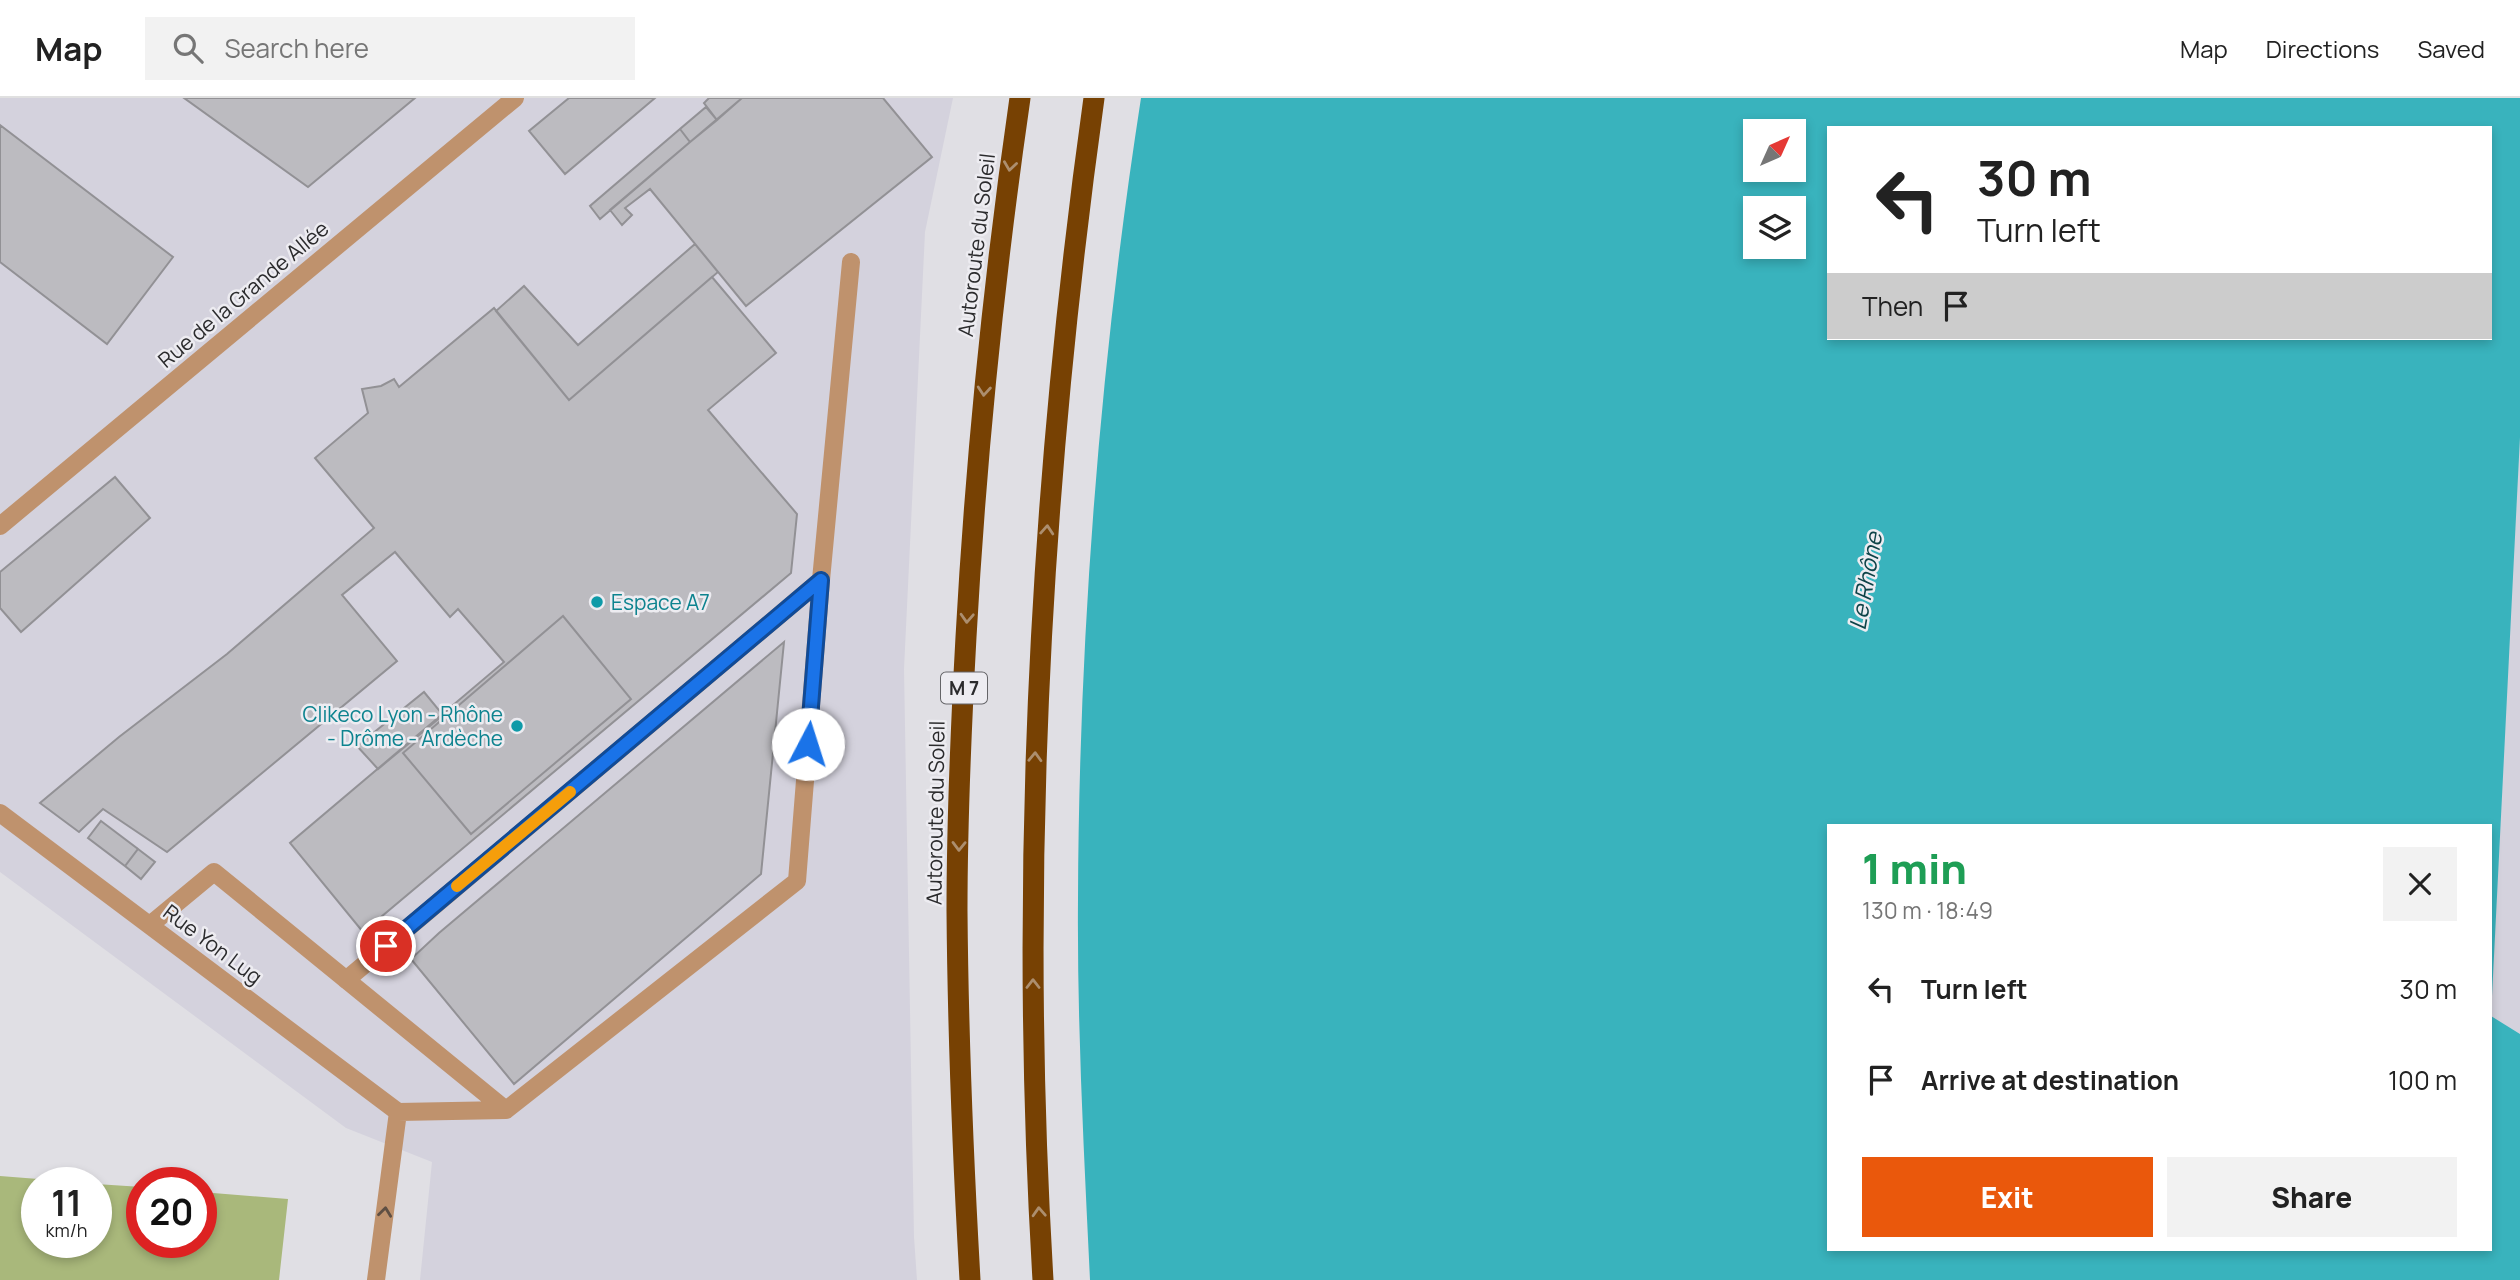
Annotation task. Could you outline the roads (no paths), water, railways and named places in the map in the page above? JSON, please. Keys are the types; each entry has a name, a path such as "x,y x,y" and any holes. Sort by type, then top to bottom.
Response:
{"highway":[{"name":"Autoroute du Soleil","path":"970,1280 958,923 961,739 972,524 989,332 1020,98"},
{"path":"1043,1280 1034,1102 1033,824 1038,676 1059,382 1094,98"}],"street":[{"name":"Rue de la Grande Allée","path":"0,526 515,98"},
{"path":"376,1280 398,1112 506,1110 797,881 821,580 851,262"},
{"path":"346,980 821,580"},
{"name":"Rue Yon Lug","path":"0,813 398,1112"},
{"path":"150,926 214,872 506,1110"}],"water":[{"name":"Le Rhône","path":"1141,98 2520,98 2520,437 2492,996 2492,824 1827,824 1827,1251 2492,1251 2492,1017 2520,1034 2520,1280 1090,1280 1081,1090 1079,799 1094,497 1103,397"}],"place":[{"name":"Espace A7","path":"597,602"},
{"name":"Clikeco Lyon - Rhône - Drôme - Ardèche","path":"517,726"}]}
